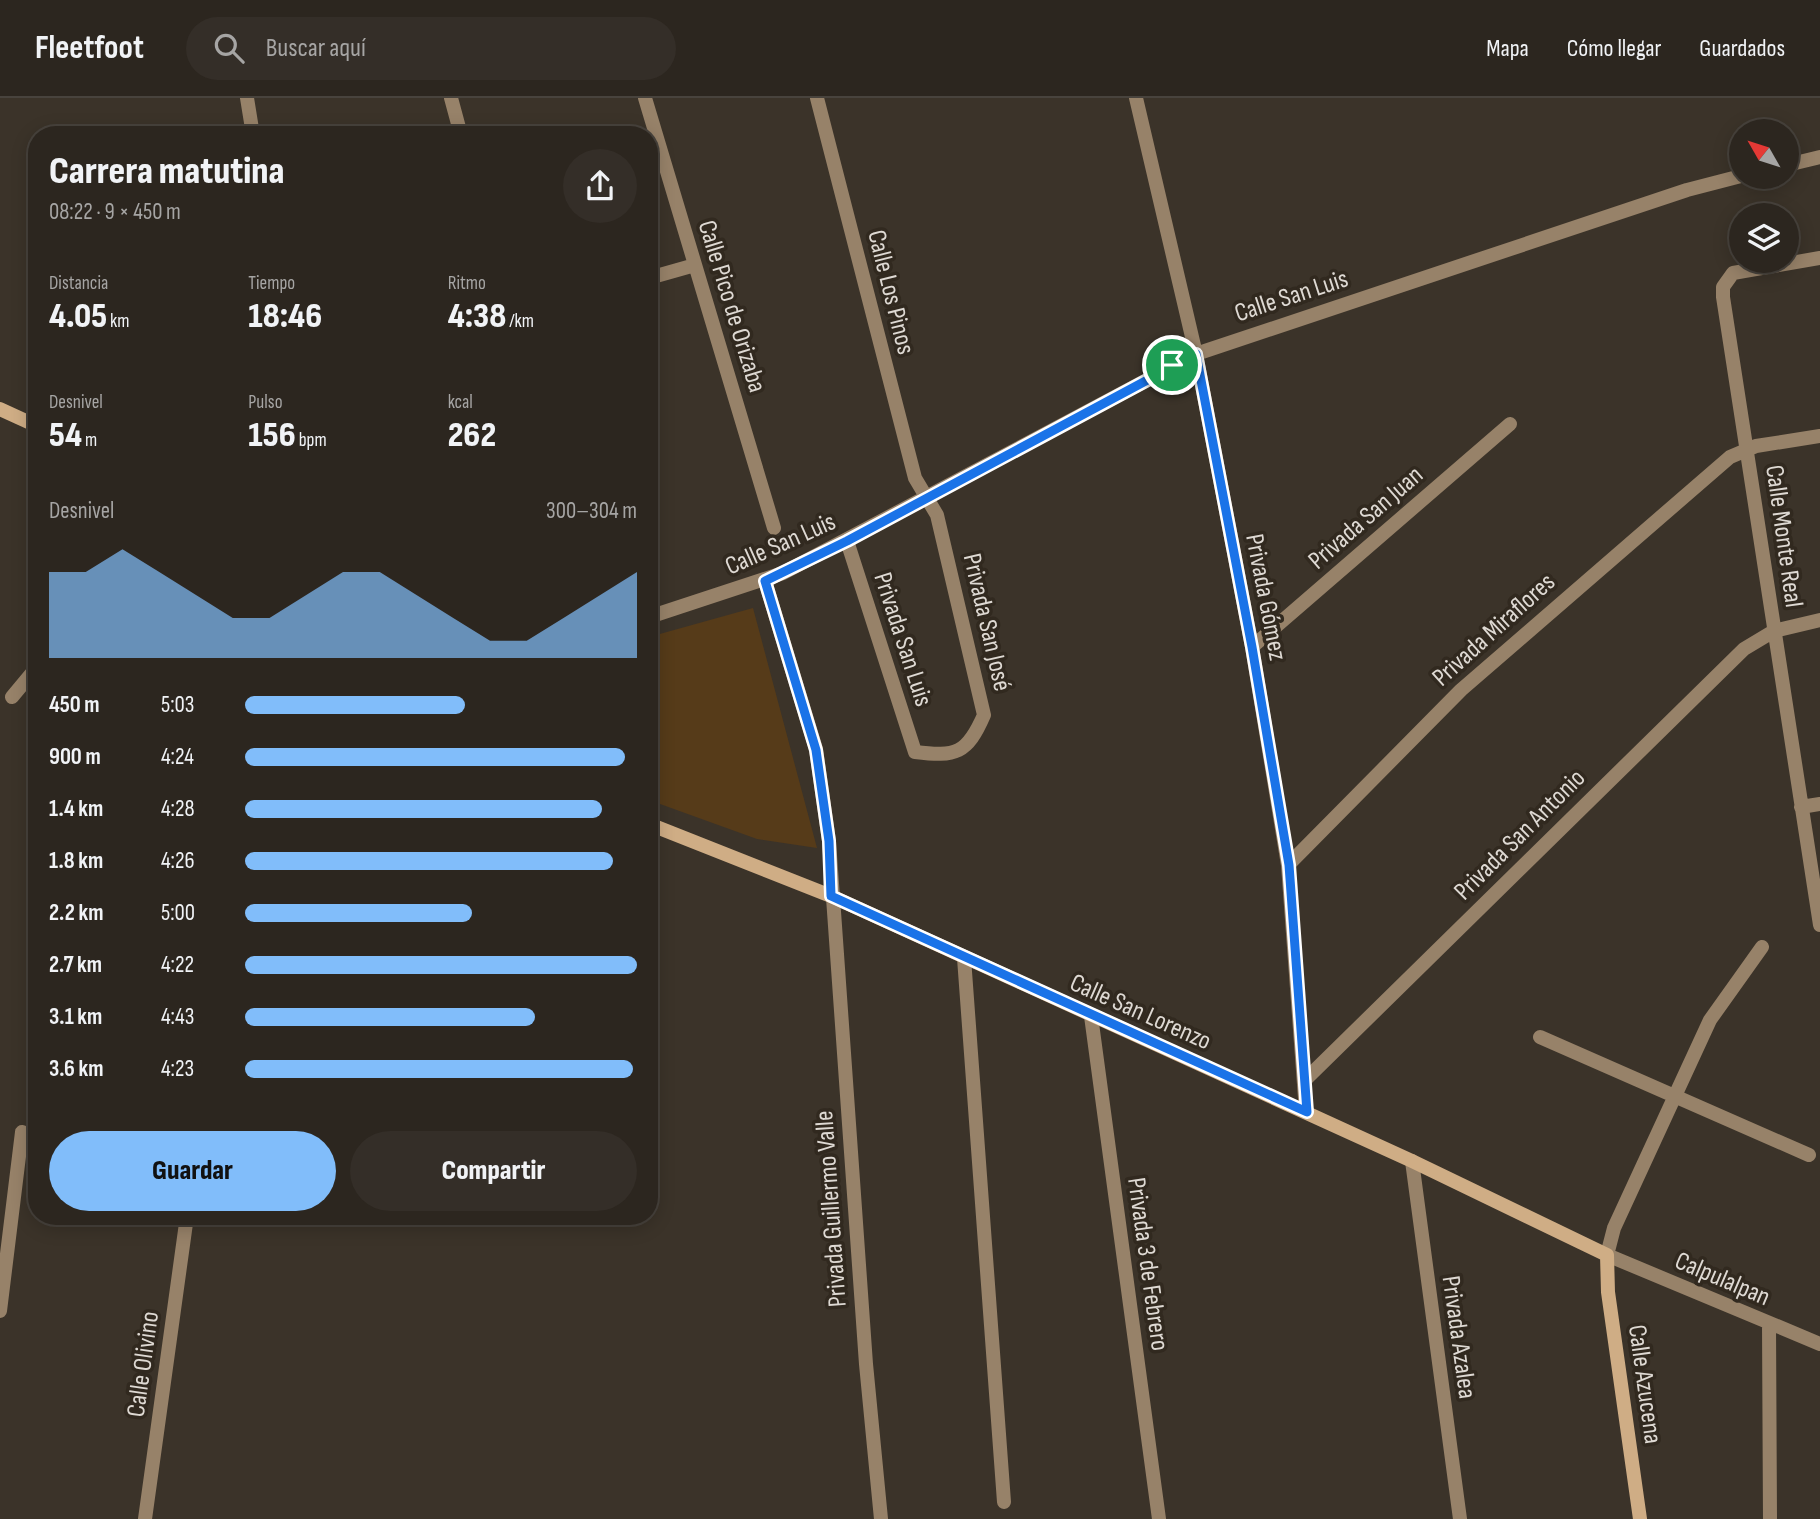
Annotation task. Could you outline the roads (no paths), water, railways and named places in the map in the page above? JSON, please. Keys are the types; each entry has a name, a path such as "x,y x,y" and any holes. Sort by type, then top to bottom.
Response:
{"street":[{"path":"247,98 252,126"},
{"path":"451,98 459,126"},
{"name":"Calle Pico de Orizaba","path":"645,98 653,126"},
{"name":"Calle Los Pinos","path":"817,98 915,478 925,497"},
{"name":"Privada Gómez","path":"1136,98 1196,354 1252,647 1289,865 1307,1112"},
{"name":"Calle Pico de Orizaba","path":"658,141 774,528"},
{"path":"1799,162 1820,157"},
{"name":"Calle San Luis","path":"658,614 765,581 847,541 1196,354 1674,194 1729,179"},
{"name":"Calle Monte Real","path":"1820,258 1742,270 1727,279 1723,297 1820,925"},
{"path":"658,275 695,265"},
{"path":"0,409 28,422"},
{"name":"Privada San Juan","path":"1252,647 1510,424"},
{"path":"1747,448 1820,436"},
{"name":"Privada Miraflores","path":"1289,865 1461,690 1730,457 1747,448"},
{"name":"Privada San José","path":"915,752 947,756 973,740 984,715 937,515 925,497"},
{"name":"Privada San Luis","path":"847,541 915,752"},
{"name":"Privada Guillermo Valle","path":"765,581 816,750 829,841 866,1364 881,1519"},
{"name":"Privada San Antonio","path":"1305,1080 1744,649 1774,631 1820,620"},
{"path":"12,697 28,678"},
{"path":"1801,807 1820,804"},
{"name":"Calle San Lorenzo","path":"658,828 831,896 1307,1112 1607,1255"},
{"path":"1607,1255 1614,1228 1672,1097 1720,1003 1762,947"},
{"path":"964,958 1004,1502"},
{"name":"Privada 3 de Febrero","path":"1091,1016 1159,1519"},
{"path":"1540,1037 1672,1097 1809,1154"},
{"path":"0,1311 22,1132"},
{"name":"Privada Azalea","path":"1412,1161 1460,1519"},
{"name":"Calle Olivino","path":"145,1519 186,1225"},
{"name":"Calpulalpan","path":"1607,1255 1769,1325 1820,1344"},
{"name":"Calle Azucena","path":"1607,1255 1608,1292 1640,1519"},
{"path":"1769,1325 1770,1519"}]}
